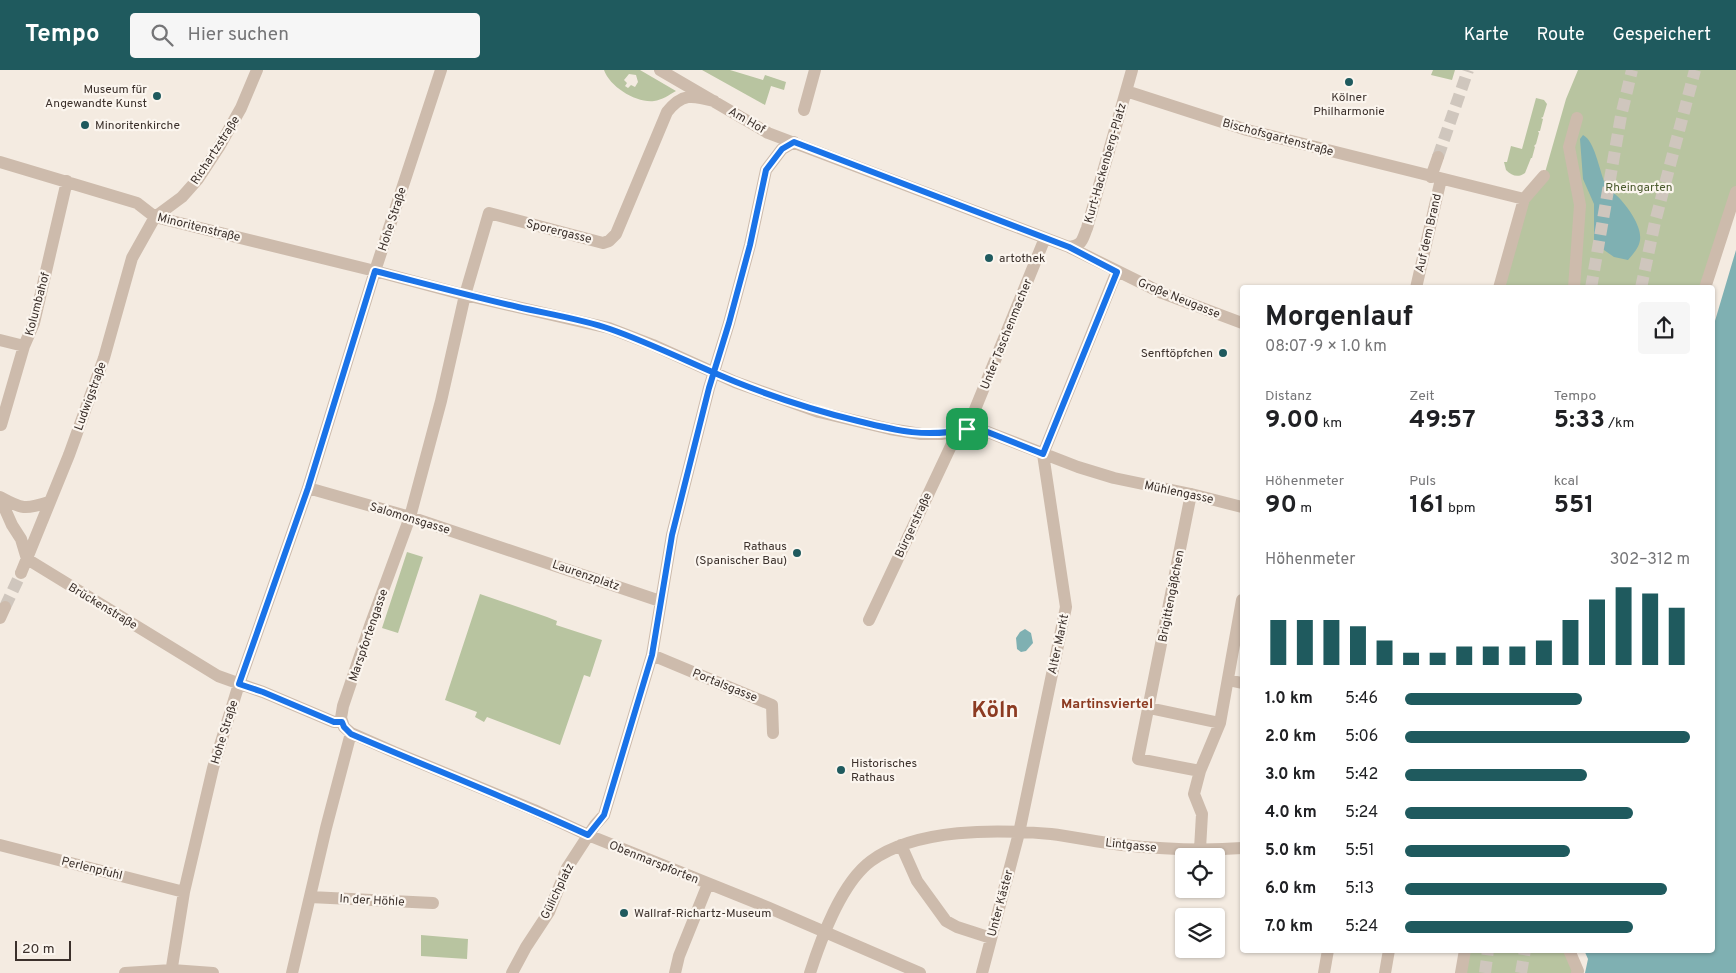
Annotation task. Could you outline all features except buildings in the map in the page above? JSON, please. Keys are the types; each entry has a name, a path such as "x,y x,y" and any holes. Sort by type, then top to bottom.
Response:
{"street":[{"name":"Richartzstraße","path":"155,217 182,197 198,180 241,108 257,70"},
{"name":"Hohe Straße","path":"172,971 184,892 213,768 239,684 308,488 375,271 441,70"},
{"name":"Am Hof","path":"660,70 674,73 714,101 768,133 1069,247 1117,272"},
{"path":"804,110 815,70"},
{"name":"Kurt-Hackenberg-Platz","path":"1069,247 1077,246 1082,242 1087,228 1132,70"},
{"name":"Bischofsgartenstraße","path":"1126,91 1247,130 1524,199"},
{"name":"Sporergasse","path":"465,295 489,213 603,243 609,241 616,234 667,112 678,100 686,97 697,96 714,101"},
{"path":"1574,285 1580,205 1569,147 1577,118"},
{"name":"Gülichplatz","path":"512,973 526,947 549,912 567,868 588,835 604,815 652,655 672,535 747,254 766,170 782,149 794,142"},
{"path":"1436,178 1438,157"},
{"name":"Minoritenstraße","path":"0,162 137,203 155,217 465,295 609,328 653,345 735,382 819,412 901,431 941,434 962,430"},
{"path":"1500,285 1524,199 1544,176"},
{"name":"Auf dem Brand","path":"1417,285 1436,178"},
{"name":"Kolumbahof","path":"2,425 24,346 34,323 67,181"},
{"path":"1706,285 1736,192"},
{"name":"Ludwigstraße","path":"21,573 104,358 132,258 155,217"},
{"name":"Unter Taschenmacher","path":"962,430 1045,238"},
{"path":"962,430 985,431 1043,454 1117,272"},
{"name":"Große Neugasse","path":"1117,272 1185,303 1240,322"},
{"name":"Marspfortengasse","path":"342,722 343,706 410,517 440,406 465,295"},
{"path":"0,340 24,346"},
{"name":"Bürgerstraße","path":"869,620 962,430"},
{"name":"Mühlengasse","path":"1043,454 1078,468 1114,478 1240,506"},
{"name":"Alter Markt","path":"1019,833 1066,607 1043,454"},
{"name":"Salomonsgasse","path":"308,488 410,517 511,550"},
{"name":"Brigittengäßchen","path":"1191,494 1138,759 1200,771"},
{"path":"0,498 18,507 32,508 49,502"},
{"path":"0,498 12,525 21,539 27,560"},
{"name":"Laurenzplatz","path":"511,550 660,601"},
{"name":"Brückenstraße","path":"27,560 218,676 239,684"},
{"path":"1200,848 1202,814 1194,794 1200,771 1220,723 1240,611"},
{"name":"Portalsgasse","path":"652,655 772,705 773,733"},
{"path":"1228,680 1240,683"},
{"path":"239,684 334,722 342,722 351,734 326,828 292,973"},
{"path":"1150,703 1220,723"},
{"name":"Obenmarspforten","path":"351,734 920,973"},
{"path":"810,973 840,900 857,875 871,861 901,845 924,838 952,834 1019,833"},
{"name":"Lintgasse","path":"1019,833 1050,834 1122,845 1180,848"},
{"name":"Unter Käster","path":"982,973 1019,833"},
{"name":"Perlenpfuhl","path":"0,845 184,892"},
{"path":"901,845 917,880 946,921 957,927 991,938"},
{"name":"Lintgasse","path":"1225,848 1240,848"},
{"path":"674,973 708,884"},
{"name":"In der Höhle","path":"310,897 433,903"},
{"path":"1324,973 1327,953"},
{"path":"1385,973 1388,953"},
{"path":"1461,973 1464,953"},
{"path":"1570,953 1578,973"},
{"path":"125,973 172,971 213,973"}],"green space":[{"path":"604,70 640,70 676,91 657,100 647,101 624,93 607,76","holes":["629,74 636,75 638,82 635,87 631,85 628,88 625,86 627,83 624,80"]},
{"path":"702,70 730,70 763,80 765,75 786,82 784,90 771,86 765,105"},
{"path":"1433,70 1455,70 1452,80 1431,75"},
{"name":"Rheingarten","path":"1578,70 1736,70 1736,192 1706,285 1500,285 1524,199 1544,176 1566,99"},
{"path":"1536,98 1544,100 1547,104 1541,118 1543,119 1540,131 1538,131 1532,158 1525,173 1515,176 1506,170 1504,162 1507,162 1511,146 1522,149"},
{"path":"407,552 423,557 398,633 382,628"},
{"path":"480,594 557,621 556,625 602,640 590,677 584,675 560,745 487,717 484,722 475,717 477,712 445,700"},
{"path":"421,935 468,939 467,959 421,956"},
{"path":"1464,953 1570,953 1577,973 1461,973"}],"water":[{"path":"1583,135 1594,149 1606,185 1628,208 1639,230 1639,243 1636,251 1628,260 1614,257 1594,243 1594,204 1583,179 1580,139"},
{"path":"1736,250 1736,973 1585,973 1588,959 1585,953 1715,953 1715,321"},
{"path":"1025,629 1031,633 1033,643 1026,651 1021,652 1017,649 1016,638"}],"tunnel":[{"path":"1438,157 1468,70"},
{"path":"1592,285 1621,116 1632,70"},
{"path":"1642,285 1655,222 1695,70"},
{"path":"5,607 21,573"},
{"path":"1485,973 1488,953"},
{"path":"1521,973 1524,953"}],"place":[{"name":"Kölner Philharmonie","path":"1349,82"},
{"name":"Museum für Angewandte Kunst","path":"157,96"},
{"name":"Minoritenkirche","path":"85,125"},
{"name":"artothek","path":"989,258"},
{"name":"Senftöpfchen","path":"1223,353"},
{"name":"Rathaus (Spanischer Bau)","path":"797,553"},
{"name":"Historisches Rathaus","path":"841,770"},
{"name":"Wallraf-Richartz-Museum","path":"624,913"}],"district":[{"name":"Martinsviertel","path":"1107,703"},
{"name":"Köln","path":"995,709"}],"route":[{"path":"967,429 941,434 921,434 890,429 819,412 735,382 714,372 653,345 609,328 465,295 375,271 308,488 239,684 334,722 342,722 351,734 534,810 588,835 604,815 652,655 672,535 709,388 714,372 729,323 750,245 766,170 782,149 794,142 1069,247 1117,272 1043,454 985,431 967,429"}]}
